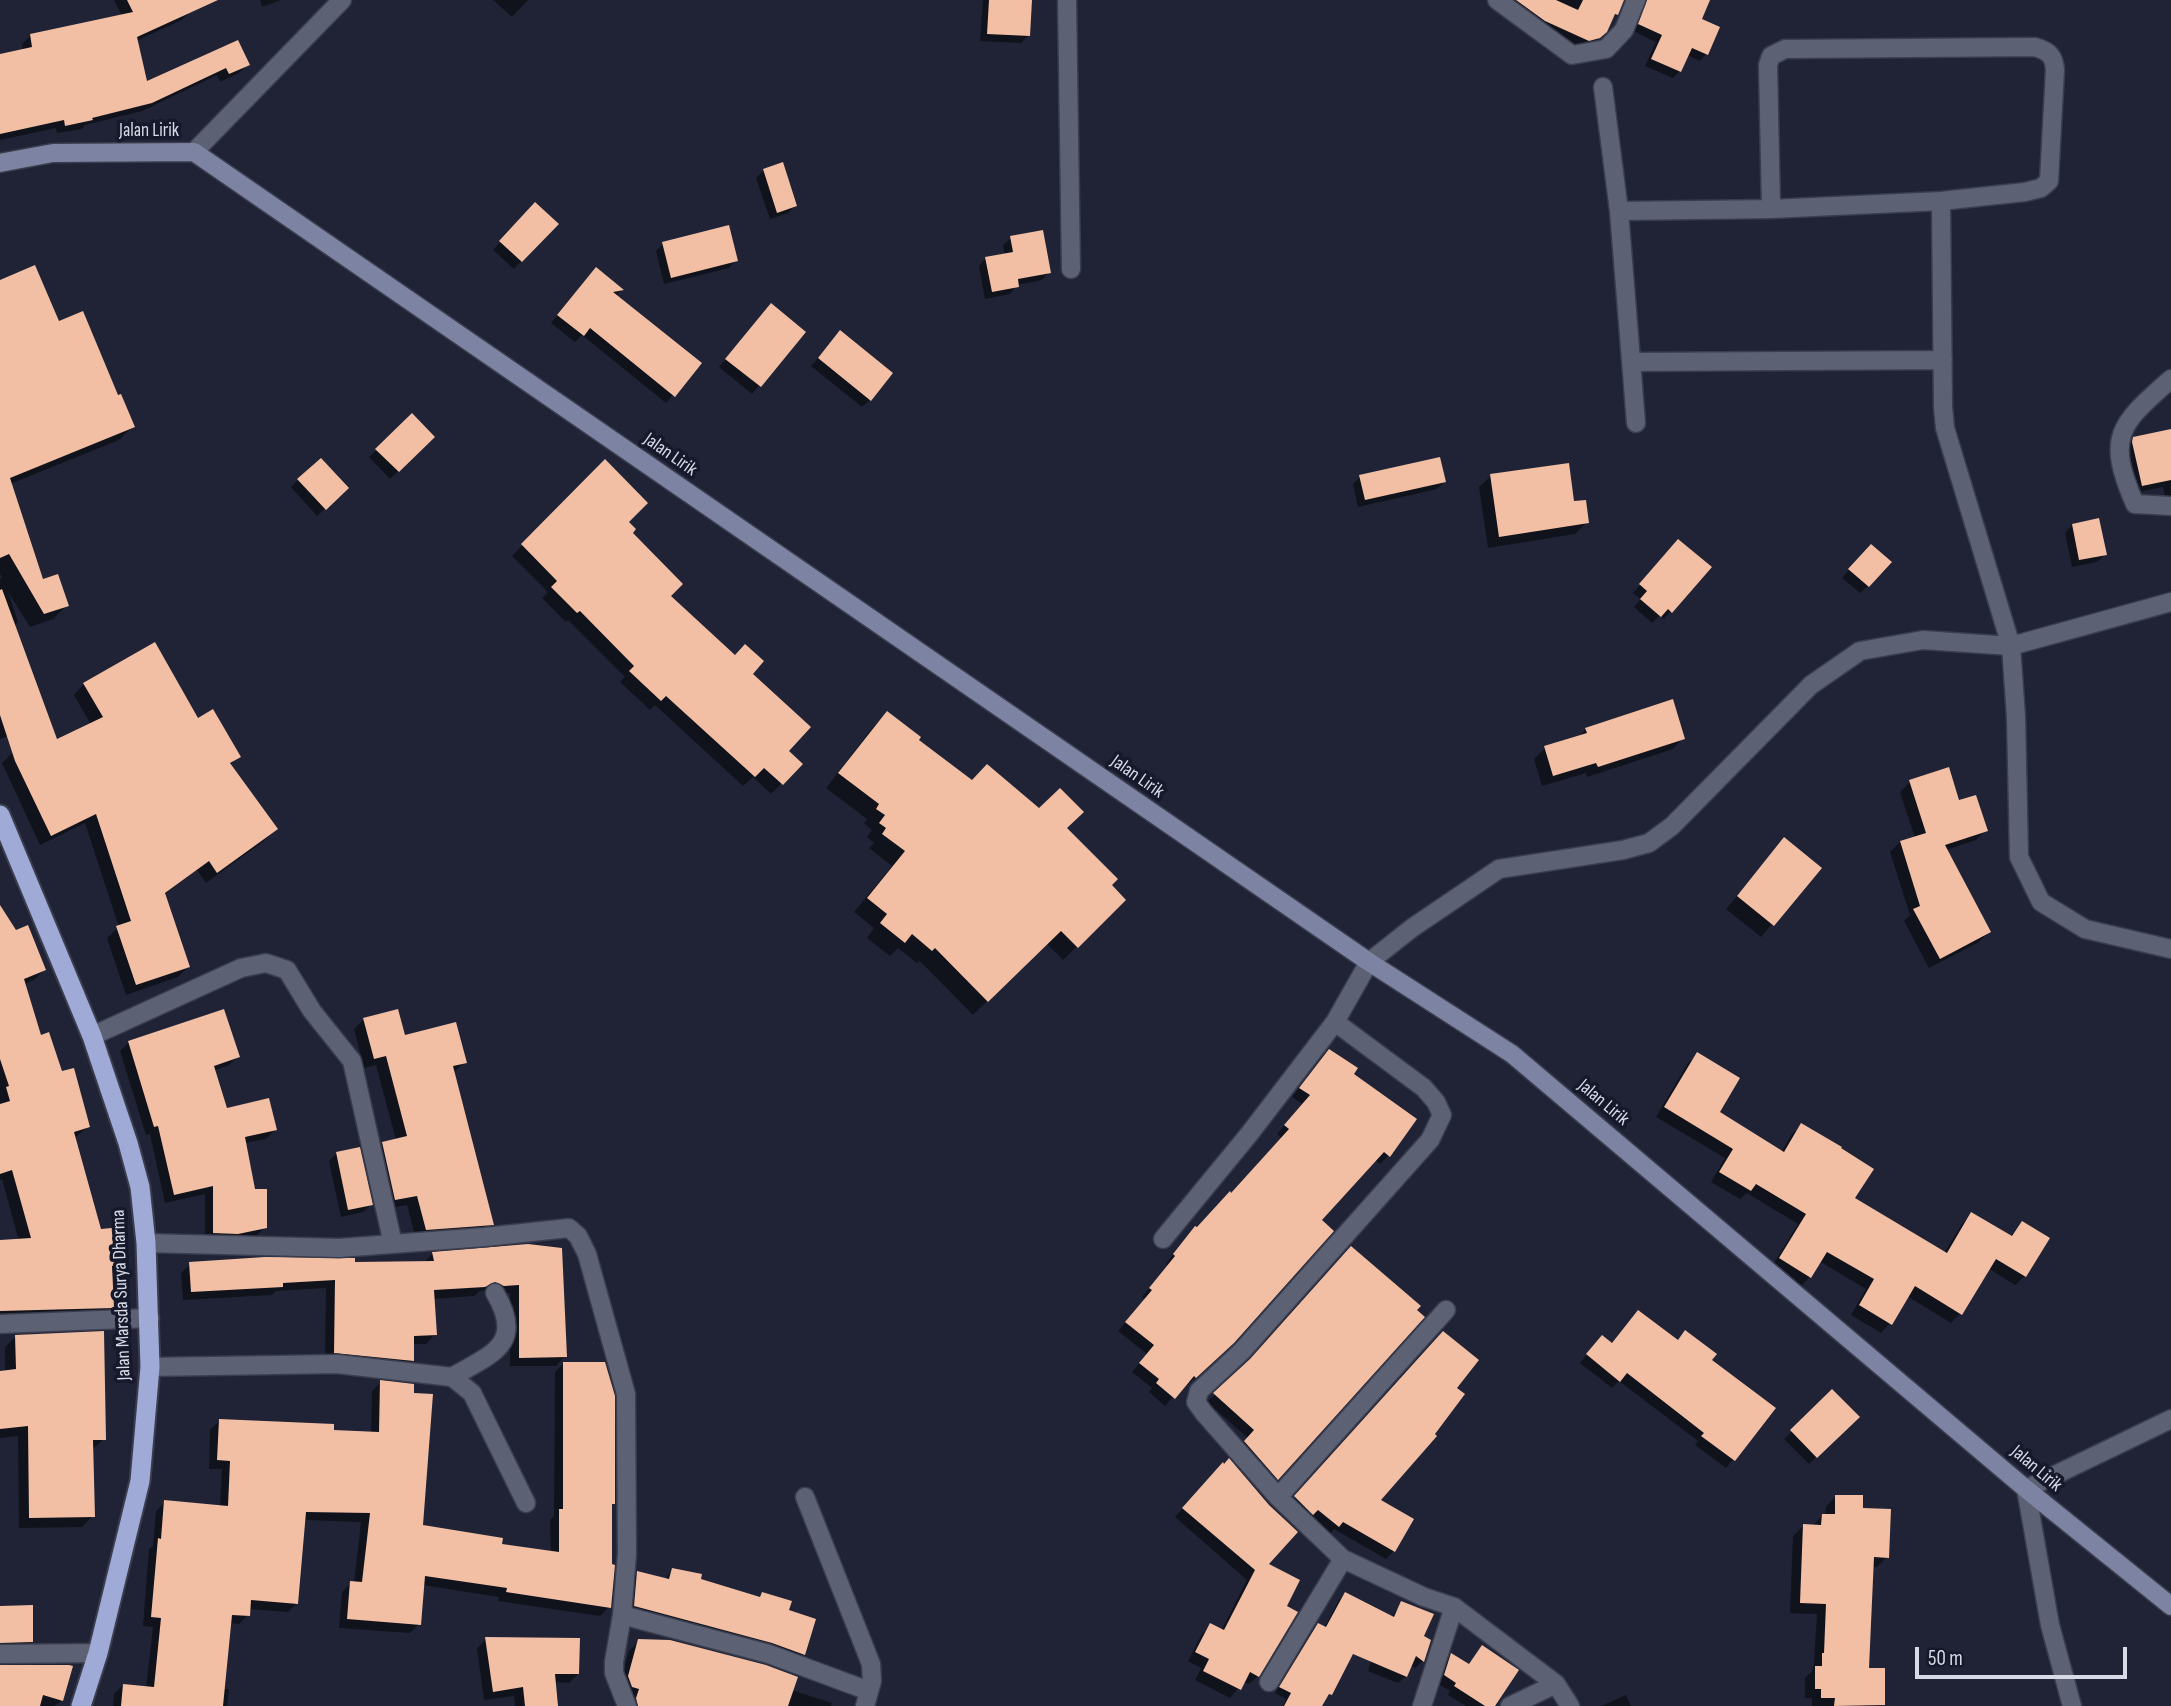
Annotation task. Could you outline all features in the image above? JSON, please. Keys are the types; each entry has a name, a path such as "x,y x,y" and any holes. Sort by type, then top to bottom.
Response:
{"highway":[{"name":"Jalan Marsda Surya Dharma","path":"0,815 92,1036 140,1187 146,1243 150,1367 140,1481 98,1653 80,1706"}],"main road":[{"name":"Jalan Lirik","path":"0,163 52,153 194,152 1369,962 1512,1054 2026,1489 2171,1606"}],"street":[{"path":"194,152 342,0"},
{"path":"1067,0 1071,269"},
{"path":"1497,0 1572,55 1606,49 1624,30 1636,0"},
{"path":"1619,211 1771,209 1941,201 2041,188 2049,181 2054,59 2047,51 2035,47 1785,49 1771,56 1768,65 1771,209"},
{"path":"1603,87 1619,211 1636,423"},
{"path":"1941,201 1945,428 2011,646 2016,717 2019,858 2041,902 2085,929 2171,949"},
{"path":"1631,362 1943,360"},
{"path":"2171,379 2136,410 2120,433 2120,453 2123,476 2135,504 2171,506"},
{"path":"1163,1239 1250,1133 1335,1022 1369,962 1412,928 1499,870 1623,850 1649,842 1672,826 1811,685 1860,651 1923,640 2011,646 2171,601"},
{"path":"92,1036 241,968 266,963 287,970 312,1011 352,1061 393,1244"},
{"path":"1335,1022 1424,1088 1436,1102 1442,1115 1430,1140 1242,1351 1199,1391 1196,1402 1278,1497 1343,1559 1424,1597 1454,1607 1556,1684 1570,1706"},
{"path":"146,1243 339,1248 569,1228 578,1236 587,1254 626,1394 627,1554 614,1674 627,1706"},
{"path":"452,1377 495,1352 507,1332 506,1312 495,1293"},
{"path":"1278,1497 1446,1310"},
{"path":"0,1324 150,1318"},
{"path":"150,1367 337,1363 452,1377 472,1393 526,1503"},
{"path":"2072,1706 2050,1626 2026,1489 2163,1423 2171,1438"},
{"path":"622,1615 769,1654 867,1699 872,1681 871,1664 805,1497"},
{"path":"1269,1682 1343,1559"},
{"path":"1422,1706 1454,1607"},
{"path":"0,1654 98,1653"},
{"path":"1510,1706 1556,1684"}],"building":[{"path":"127,0 218,0 137,37 147,81 238,40 250,65 229,74 226,68 152,103 92,118 93,120 65,126 64,120 0,134 0,54 32,47 30,34 133,12"},
{"path":"989,0 1032,0 1030,36 987,34"},
{"path":"1516,0 1556,0 1578,10 1583,0 1624,0 1607,32 1600,38 1589,41 1545,21"},
{"path":"1647,0 1710,0 1702,19 1720,27 1708,55 1692,48 1681,72 1651,59 1662,35 1638,24"},
{"path":"783,162 797,206 777,213 763,169"},
{"path":"535,202 559,224 522,262 499,241"},
{"path":"729,225 738,261 671,278 662,242"},
{"path":"1043,230 1051,273 1018,279 1019,287 992,292 985,257 1013,252 1010,236"},
{"path":"35,265 59,321 83,311 118,395 121,394 135,427 10,478 43,579 58,574 69,606 44,614 9,554 0,558 0,280"},
{"path":"596,267 624,290 613,292 702,363 675,397 590,328 584,336 557,315"},
{"path":"771,303 806,332 761,387 725,359"},
{"path":"840,330 893,373 871,401 818,358"},
{"path":"412,413 435,437 399,472 375,449"},
{"path":"2171,429 2171,480 2142,486 2133,437"},
{"path":"1440,457 1446,482 1365,500 1359,475"},
{"path":"321,458 349,488 326,510 297,479"},
{"path":"605,459 648,503 629,522 636,529 633,533 683,584 671,596 735,655 745,644 764,661 753,674 811,727 789,751 803,764 783,785 764,768 755,777 666,696 661,701 629,671 634,666 580,611 577,613 551,587 557,581 521,544"},
{"path":"1569,463 1574,501 1586,500 1589,523 1499,537 1490,474"},
{"path":"2099,518 2107,555 2079,560 2072,524"},
{"path":"1678,539 1712,567 1672,613 1668,609 1661,617 1640,599 1647,591 1639,584"},
{"path":"1871,544 1892,562 1869,587 1848,569"},
{"path":"2,589 57,739 103,717 83,683 155,642 198,718 213,709 241,757 230,763 278,829 217,873 209,861 165,893 190,967 136,985 116,926 131,921 96,814 51,836 15,761 0,715"},
{"path":"1673,699 1685,739 1598,767 1596,763 1553,776 1544,746 1587,733 1585,728"},
{"path":"887,711 921,737 919,740 972,780 987,764 1039,808 1060,788 1084,812 1067,828 1118,879 1112,885 1126,900 1078,948 1061,931 988,1002 935,948 932,951 912,934 905,943 880,923 887,914 867,898 905,851 882,834 886,828 879,823 885,815 876,809 879,804 838,773"},
{"path":"1949,767 1959,800 1976,795 1988,831 1945,845 1991,932 1940,959 1913,909 1920,906 1900,841 1926,833 1909,780"},
{"path":"1784,837 1822,868 1774,926 1737,896"},
{"path":"0,905 16,930 28,925 46,970 24,979 41,1035 49,1032 62,1071 74,1068 90,1127 74,1132 101,1229 122,1227 124,1265 112,1266 114,1308 0,1311 0,1240 31,1238 12,1170 0,1174 0,1104 10,1101 6,1087 9,1086 0,1059"},
{"path":"224,1009 240,1057 214,1066 227,1108 269,1098 277,1130 245,1137 255,1189 267,1189 267,1228 238,1234 213,1233 213,1186 174,1195 158,1126 154,1127 128,1041"},
{"path":"398,1009 405,1035 456,1022 467,1063 453,1066 494,1225 426,1230 417,1196 395,1200 382,1142 407,1136 386,1056 374,1059 363,1018"},
{"path":"1329,1049 1358,1068 1354,1074 1417,1119 1390,1157 1384,1152 1322,1220 1334,1231 1234,1343 1196,1378 1194,1376 1175,1399 1156,1383 1159,1379 1139,1363 1154,1345 1125,1322 1152,1290 1149,1288 1195,1226 1197,1227 1230,1191 1231,1193 1289,1129 1284,1125 1310,1095 1299,1088"},
{"path":"1697,1052 1740,1078 1720,1112 1784,1152 1801,1123 1842,1147 1874,1169 1855,1198 1947,1253 1971,1212 2012,1236 2022,1221 2050,1238 2026,1277 1996,1259 1962,1315 1915,1286 1892,1325 1859,1305 1874,1279 1827,1252 1811,1278 1779,1258 1806,1214 1756,1184 1751,1191 1719,1172 1733,1149 1664,1107"},
{"path":"360,1147 373,1205 348,1210 336,1152"},
{"path":"528,1244 562,1248 567,1357 519,1358 519,1285 504,1286 495,1282 485,1287 434,1290 437,1335 414,1336 414,1361 334,1353 335,1280 283,1283 283,1287 191,1292 189,1262 265,1257 355,1258 355,1262 434,1261 432,1252"},
{"path":"1351,1246 1421,1306 1417,1310 1425,1317 1278,1480 1244,1441 1254,1430 1213,1393 1250,1359"},
{"path":"1638,1310 1678,1340 1685,1330 1717,1354 1712,1360 1776,1408 1735,1461 1701,1436 1704,1433 1627,1373 1620,1382 1586,1354 1602,1335 1612,1343"},
{"path":"104,1331 106,1440 93,1440 95,1517 29,1518 28,1426 0,1429 0,1371 16,1369 15,1335"},
{"path":"1443,1331 1479,1360 1457,1388 1465,1394 1435,1434 1437,1436 1381,1500 1414,1519 1395,1552 1343,1522 1339,1527 1318,1510 1313,1515 1294,1496"},
{"path":"563,1362 605,1362 615,1396 612,1564 615,1565 611,1608 425,1576 421,1625 347,1619 350,1581 362,1582 370,1513 306,1512 298,1604 251,1600 250,1616 232,1615 223,1706 121,1706 123,1684 154,1687 161,1618 151,1617 164,1500 228,1506 230,1461 217,1460 219,1419 334,1424 334,1430 379,1432 380,1380 414,1384 414,1393 433,1394 423,1525 503,1538 502,1544 559,1552 559,1509 563,1509"},
{"path":"1832,1389 1860,1417 1817,1458 1790,1430"},
{"path":"1229,1458 1269,1505 1298,1532 1269,1564 1300,1580 1287,1606 1298,1612 1259,1677 1250,1672 1241,1690 1203,1671 1209,1659 1195,1652 1210,1623 1224,1630 1255,1570 1182,1508"},
{"path":"1835,1495 1863,1495 1863,1508 1891,1509 1889,1558 1874,1557 1869,1668 1885,1668 1885,1705 1834,1706 1835,1698 1821,1698 1821,1689 1815,1689 1815,1666 1822,1666 1824,1653 1826,1604 1800,1603 1803,1524 1821,1525 1822,1514 1835,1514"},
{"path":"672,1568 702,1574 701,1579 760,1597 762,1592 792,1601 789,1610 816,1619 805,1655 772,1643 634,1606 637,1571 669,1579"},
{"path":"1345,1592 1394,1617 1401,1601 1434,1614 1424,1636 1431,1640 1424,1662 1416,1656 1407,1677 1353,1654 1332,1695 1329,1694 1322,1706 1284,1706 1291,1693 1279,1687 1318,1623 1326,1627"},
{"path":"33,1605 33,1642 0,1643 0,1606"},
{"path":"485,1637 580,1638 579,1674 555,1674 558,1706 525,1706 523,1687 493,1692"},
{"path":"638,1639 670,1640 766,1665 798,1677 788,1706 638,1706 636,1698 639,1689 632,1687 628,1676"},
{"path":"1482,1645 1519,1670 1495,1706 1485,1706 1454,1686 1456,1683 1444,1675 1451,1653 1469,1664"},
{"path":"0,1665 73,1666 63,1701 43,1695 40,1706 0,1706"}]}
